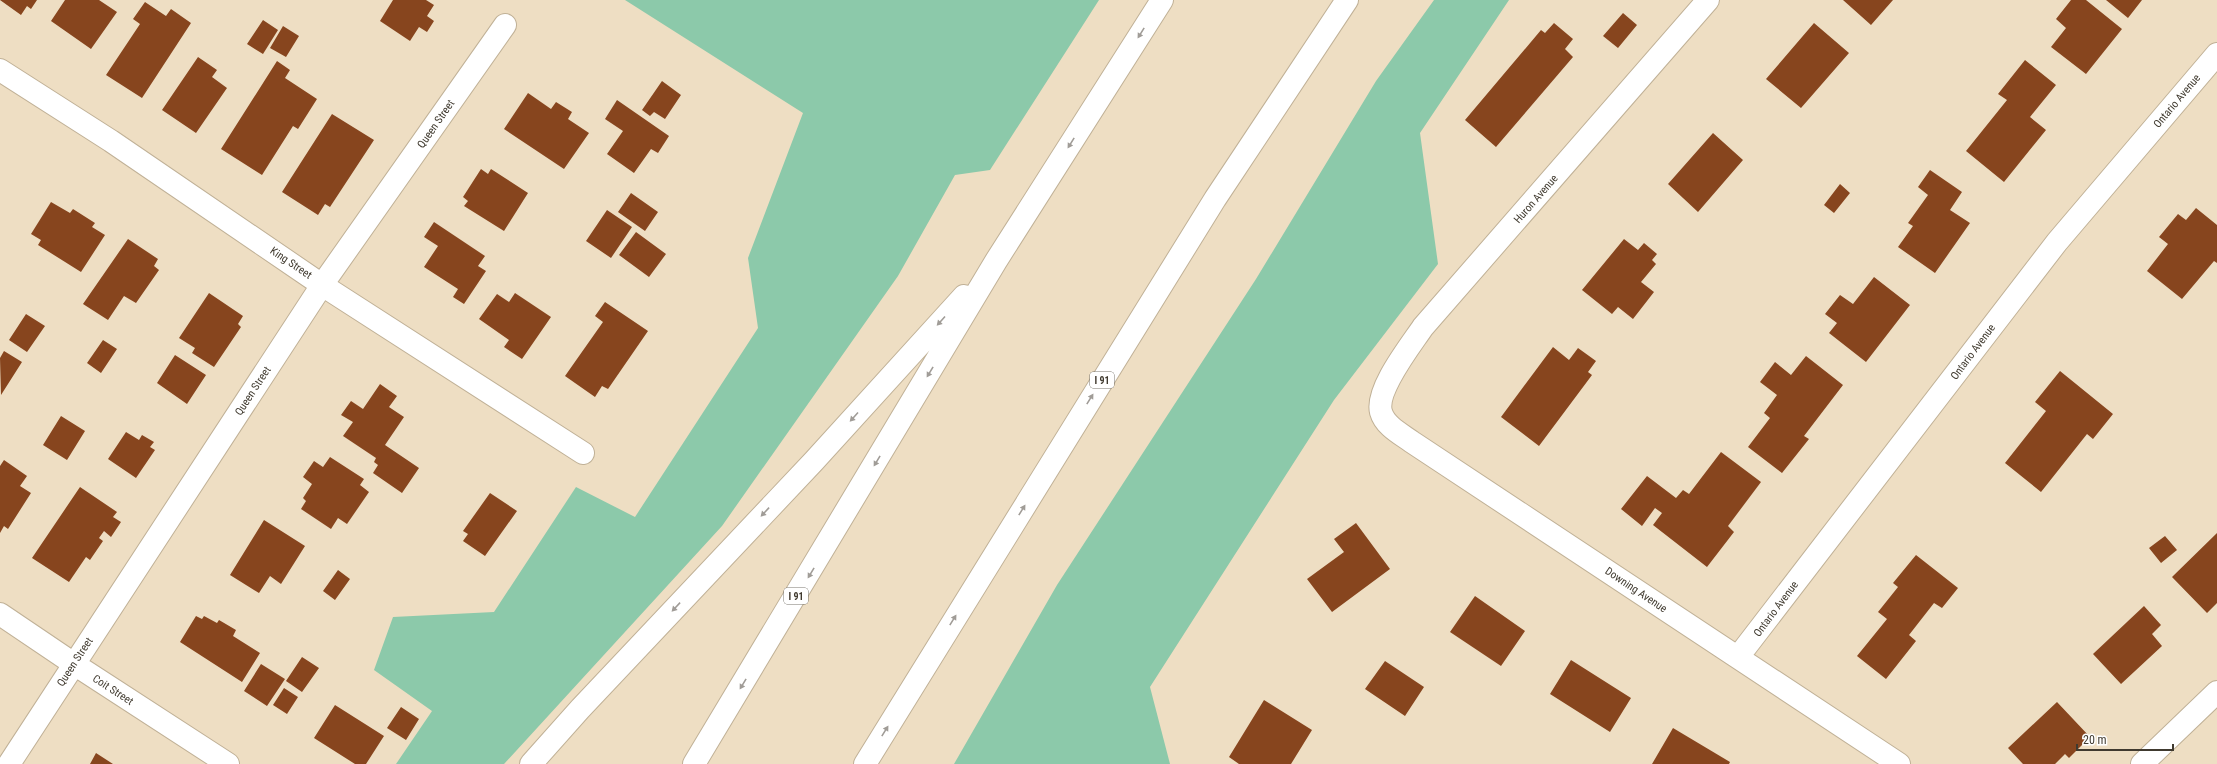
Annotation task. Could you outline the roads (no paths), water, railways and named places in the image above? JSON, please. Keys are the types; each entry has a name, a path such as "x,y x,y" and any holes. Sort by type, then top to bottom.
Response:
{"main road":[{"name":"I 91","path":"694,764 996,261 1162,0"},
{"name":"I 91","path":"865,764 1215,199 1347,0"},
{"name":"Huron Avenue","path":"1381,409 1383,397 1392,372 1423,327 1708,0"},
{"name":"Queen Street","path":"9,764 322,285 505,25"},
{"name":"Ontario Avenue","path":"1738,657 2057,242 2217,54"},
{"name":"King Street","path":"0,70 111,141 322,285 584,454"},
{"path":"531,764 580,709 814,461 996,261"},
{"name":"Downing Avenue","path":"1381,409 1390,426 1412,442 1899,764"},
{"name":"Coit Street","path":"0,614 228,764"},
{"path":"2142,764 2217,692"}]}
